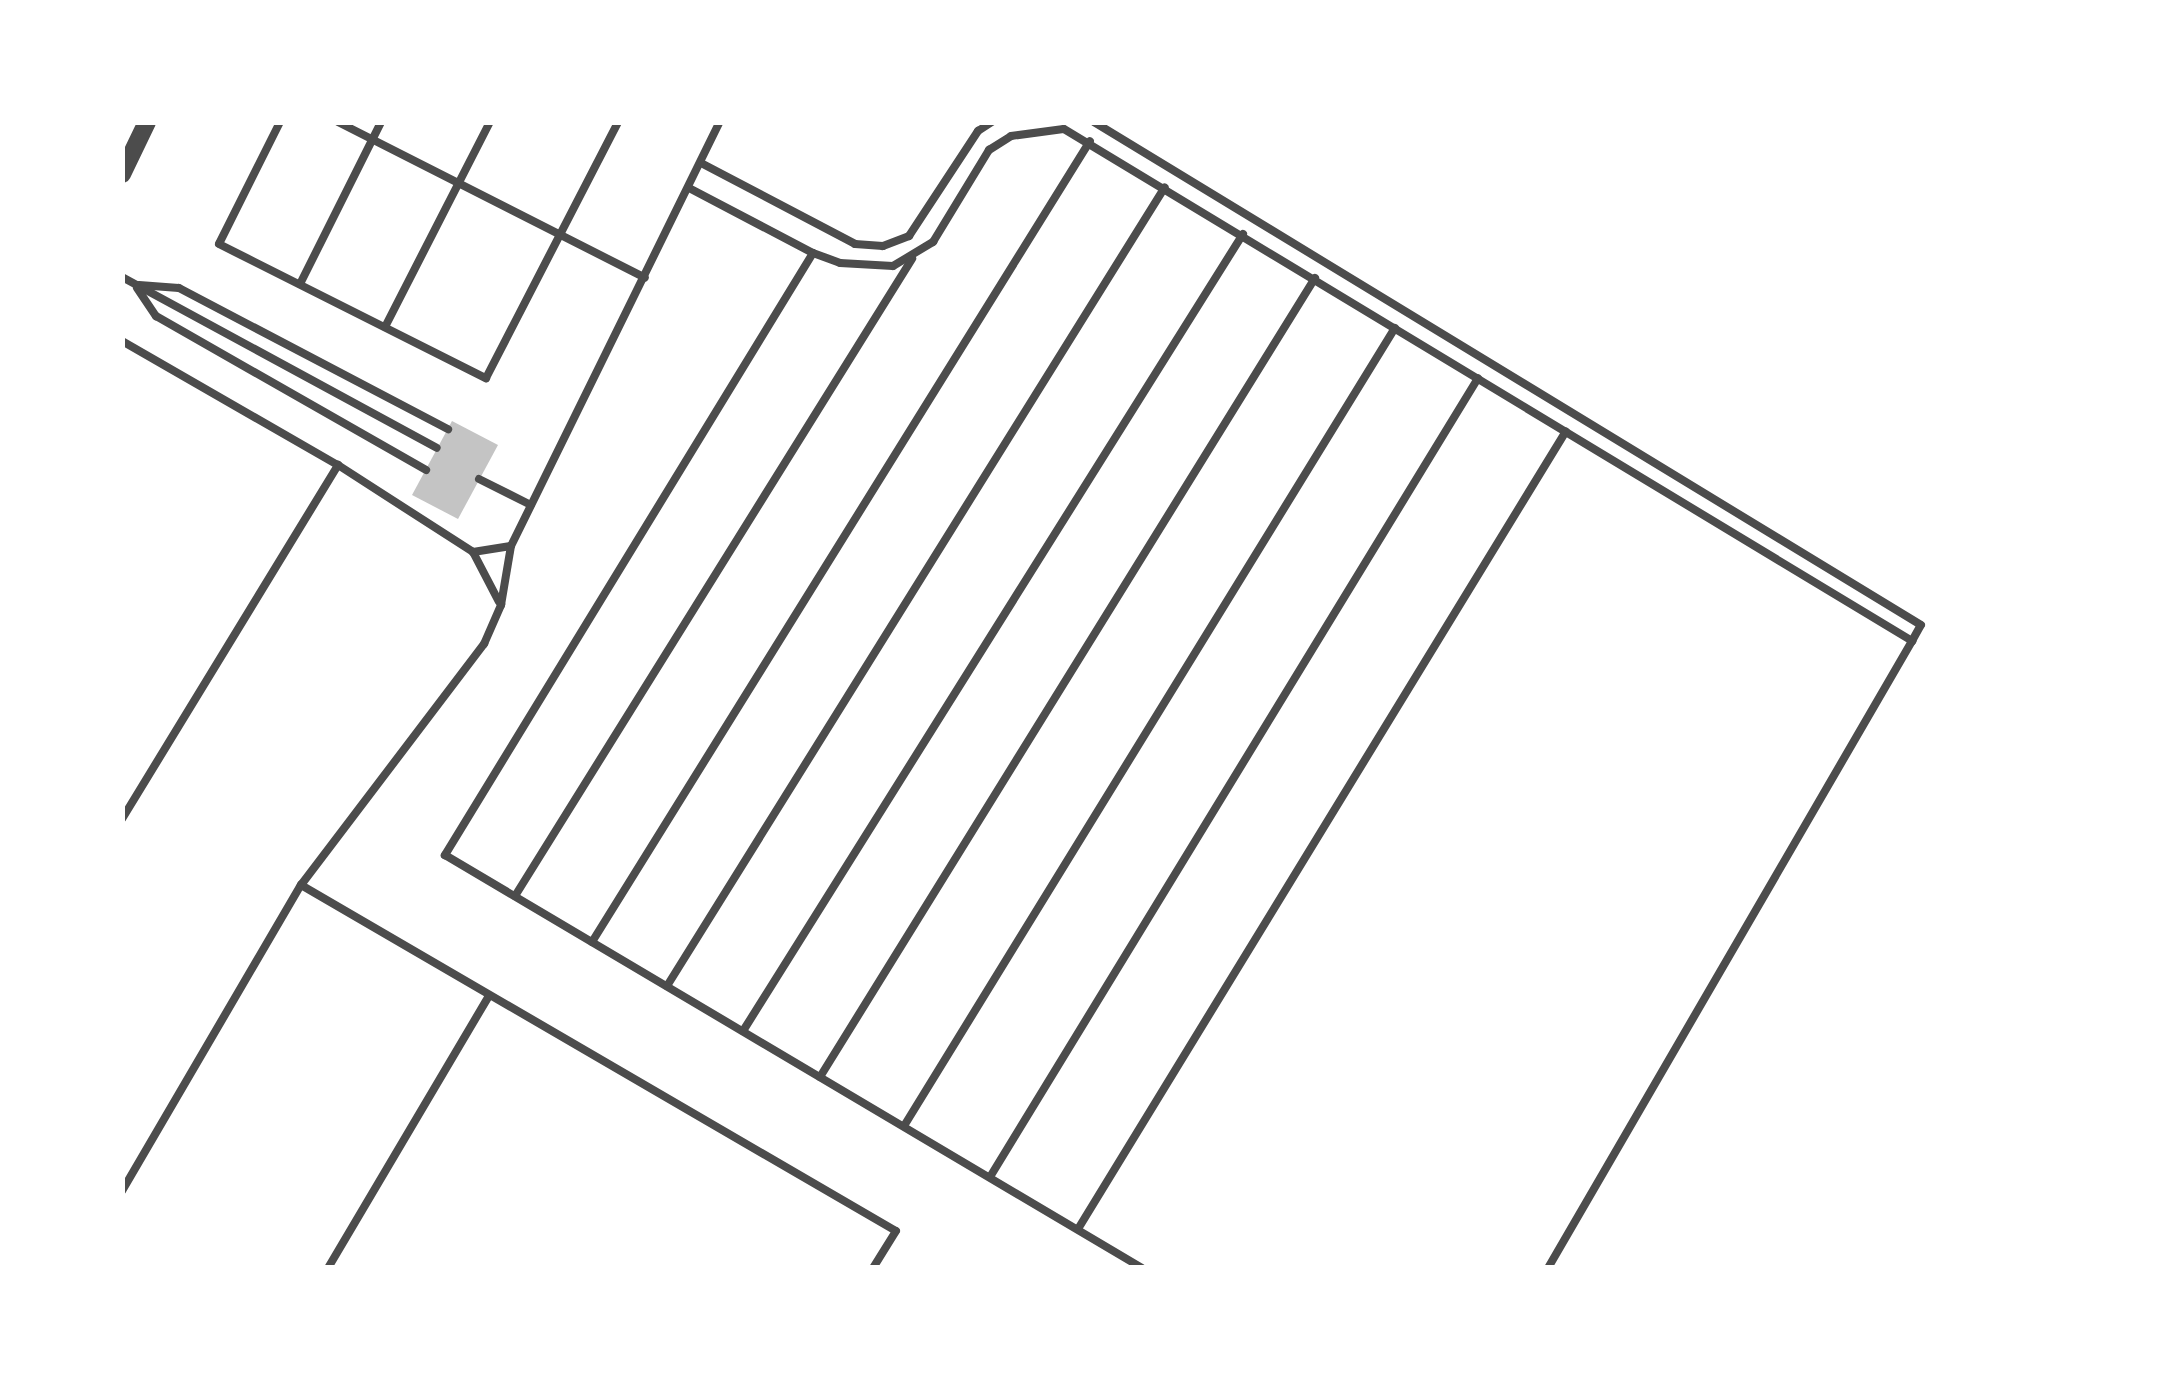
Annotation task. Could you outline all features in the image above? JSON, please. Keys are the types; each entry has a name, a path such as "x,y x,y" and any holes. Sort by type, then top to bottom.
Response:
{"street":[{"path":"122,174 147,122"}],"lane":[{"path":"280,122 219,244 486,378 618,122"},
{"path":"338,122 644,278"},
{"path":"300,284 382,122"},
{"path":"385,327 490,122"},
{"path":"122,1190 302,885 484,644 500,604 511,546 720,122"},
{"path":"701,163 855,244 882,246 917,227 978,131 992,122"},
{"path":"1094,122 1921,626 1548,1268"},
{"path":"515,896 913,258 932,242 1000,143 1043,129 1064,129 1090,141 1912,641"},
{"path":"592,942 1090,141"},
{"path":"667,986 1165,187"},
{"path":"688,188 813,253 868,267 913,258"},
{"path":"742,1030 1243,234"},
{"path":"813,253 445,855 1142,1268"},
{"path":"122,277 438,448"},
{"path":"820,1077 1314,278"},
{"path":"135,284 179,288 448,429"},
{"path":"135,284 156,316 426,470"},
{"path":"904,1126 1396,328"},
{"path":"122,341 338,465 473,552 500,604"},
{"path":"990,1177 1478,378"},
{"path":"1078,1229 1566,431"},
{"path":"122,818 338,465"},
{"path":"479,479 532,505"},
{"path":"473,552 511,546"},
{"path":"302,885 488,997 896,1231 873,1268"},
{"path":"328,1268 488,997"}],"building":[{"path":"452,421 498,445 458,519 412,495"}]}
